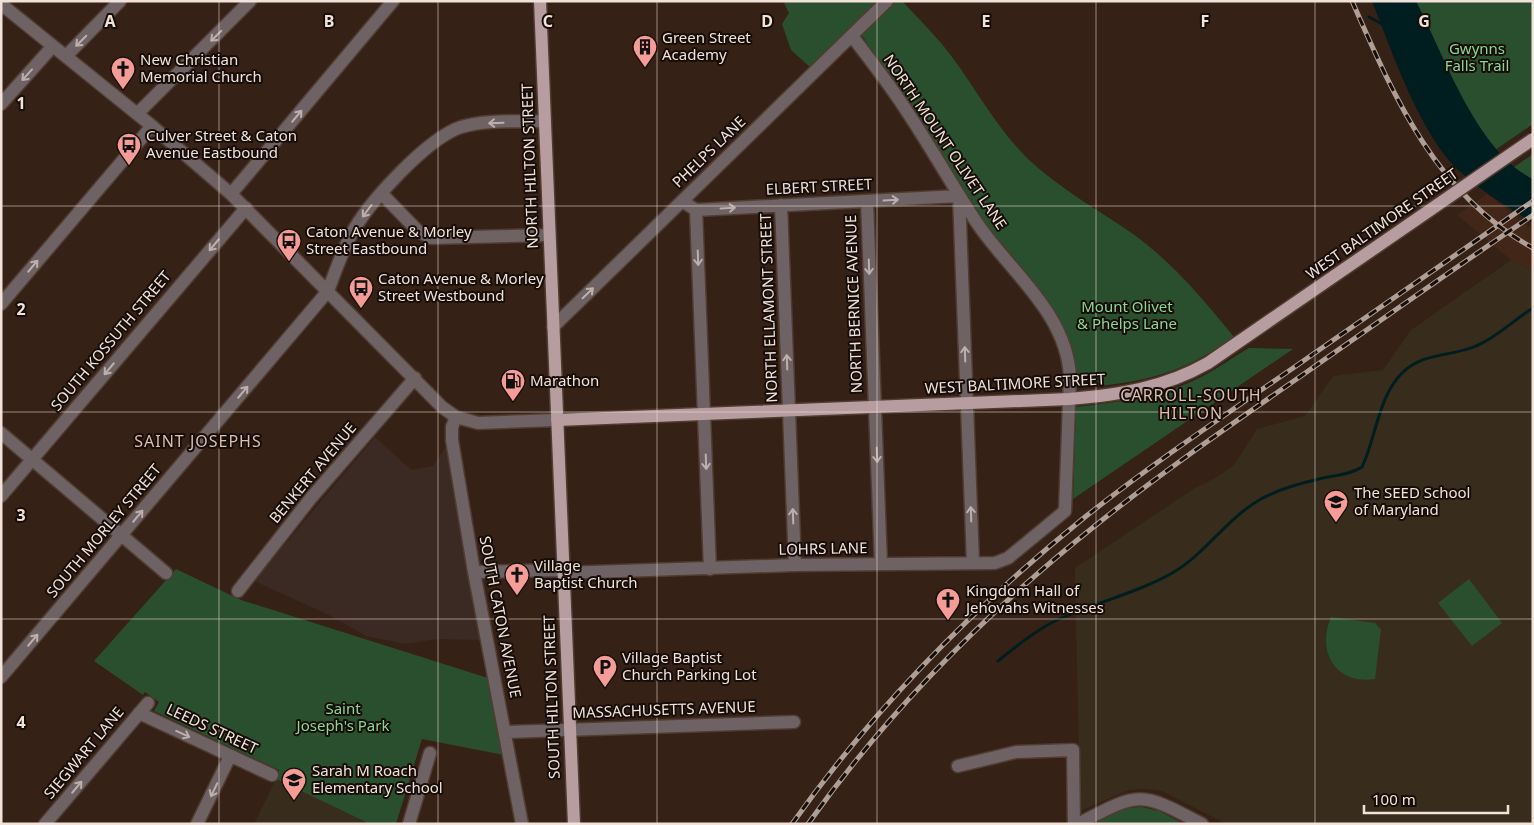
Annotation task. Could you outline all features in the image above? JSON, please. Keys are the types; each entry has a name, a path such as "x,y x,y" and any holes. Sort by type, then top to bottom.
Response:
{"main road":[{"name":"NORTH HILTON STREET","path":"540,1 557,420"},
{"name":"WEST BALTIMORE STREET","path":"557,420 1069,399 1131,392 1172,381 1191,373 1242,341 1533,140"},
{"name":"SOUTH HILTON STREET","path":"557,420 574,824"}],"street":[{"path":"66,56 120,1"},
{"path":"137,114 250,1"},
{"name":"PHELPS LANE","path":"553,327 887,1"},
{"path":"231,194 389,3"},
{"path":"1,4 152,126 231,194 442,407 456,417"},
{"name":"NORTH MOUNT OLIVET LANE","path":"852,36 907,111 982,230 1034,294 1061,338 1069,364 1065,511"},
{"path":"1,104 53,46"},
{"name":"SOUTH MORLEY STREET","path":"1,677 328,291 351,234 368,208 381,194 430,144 452,131 473,124 545,121"},
{"path":"1,304 152,126"},
{"path":"381,194 418,231 430,238 549,235"},
{"path":"959,196 973,563"},
{"name":"ELBERT STREET","path":"696,210 959,196"},
{"path":"682,201 696,210 710,569"},
{"name":"NORTH BERNICE AVENUE","path":"867,201 881,564"},
{"name":"NORTH ELLAMONT STREET","path":"781,205 795,565"},
{"name":"SOUTH KOSSUTH STREET","path":"1,496 246,208"},
{"name":"BENKERT AVENUE","path":"238,590 311,498 415,378"},
{"name":"WEST BALTIMORE STREET","path":"456,417 478,423 557,420"},
{"name":"SOUTH CATON AVENUE","path":"456,417 452,427 452,440 474,572 522,824"},
{"path":"1,433 166,573"},
{"name":"LOHRS LANE","path":"474,572 710,569 795,565 973,563 1003,560 1065,511"},
{"name":"SIEGWART LANE","path":"46,824 148,703"},
{"name":"LEEDS STREET","path":"139,713 272,775"},
{"name":"MASSACHUSETTS AVENUE","path":"506,732 794,722"},
{"path":"958,766 1016,752 1073,750 1074,824"},
{"path":"409,824 430,752"},
{"path":"197,824 230,756"},
{"path":"1078,824 1123,801 1143,798 1155,800 1202,824"}],"shaded area":[{"path":"1487,194 1533,230 1533,271 1511,260 1457,215"},
{"name":"The SEED School of Maryland","path":"1511,260 1533,271 1533,824 1226,824 1162,791 1144,789 1128,790 1080,811 1075,568 1195,488 1217,477 1234,465 1257,429 1305,416 1333,376 1383,370 1411,330"},
{"path":"375,437 411,470 433,466 447,445 481,640 438,639 405,644 366,636 331,616 254,581"},
{"name":"Sarah M Roach Elementary School","path":"276,779 370,824 254,824"}],"green space":[{"path":"783,1 878,1 810,67 791,50 782,24 789,13"},
{"name":"Mount Olivet & Phelps Lane","path":"892,1 902,1 941,43 1004,132 1028,159 1053,180 1148,245 1199,295 1234,337 1209,353 1171,371 1117,384 1075,387 1050,307 1030,277 982,220 861,34"},
{"name":"Gwynns Falls Trail","path":"1389,1 1533,1 1533,124 1476,163"},
{"path":"1533,154 1533,191 1497,179"},
{"path":"1249,348 1293,349 1073,499 1076,407 1141,398 1172,389 1209,373"},
{"name":"Saint Joseph's Park","path":"176,569 241,600 488,678 504,755 422,739 396,824 370,824 276,779 279,770 154,711 159,702 145,692 143,695 94,661"},
{"path":"1469,579 1502,623 1472,646 1438,603"},
{"path":"1331,617 1375,623 1381,630 1375,679 1350,677 1340,671 1333,663 1328,654 1326,642"},
{"path":"1142,807 1159,811 1184,824 1092,824 1125,808"}],"water":[{"path":"1372,1 1416,1 1464,100 1479,125 1495,147 1513,166 1533,179 1533,223 1473,183 1443,153 1412,99"}],"waterway":[{"path":"1369,17 1384,25"},
{"path":"998,661 1034,633 1049,624 1086,608 1147,586 1174,572 1197,555 1238,516 1261,499 1294,485 1345,474 1362,467 1382,406 1394,383 1402,373 1419,361 1476,346 1533,308"}],"railway":[{"path":"1352,1 1384,73 1402,107 1422,141 1444,172 1470,201 1499,226 1533,248"},
{"path":"792,824 824,781 892,699 928,660 1004,586 1044,551 1085,517 1163,458 1533,201"},
{"path":"808,824 872,742 941,664 1056,558 1121,505 1197,449 1533,215"}],"place":[{"name":"Green Street Academy","path":"645,68"},
{"name":"New Christian Memorial Church","path":"123,90"},
{"name":"Culver Street & Caton Avenue Eastbound","path":"129,166"},
{"name":"Caton Avenue & Morley Street Eastbound","path":"289,262"},
{"name":"Caton Avenue & Morley Street Westbound","path":"361,309"},
{"name":"Marathon","path":"513,402"},
{"name":"The SEED School of Maryland","path":"1336,523"},
{"name":"Village Baptist Church","path":"517,596"},
{"name":"Kingdom Hall of Jehovahs Witnesses","path":"948,621"},
{"name":"Village Baptist Church Parking Lot","path":"605,688"},
{"name":"Sarah M Roach Elementary School","path":"294,801"}],"district":[{"name":"CARROLL-SOUTH HILTON","path":"1191,404"},
{"name":"SAINT JOSEPHS","path":"198,441"}]}
